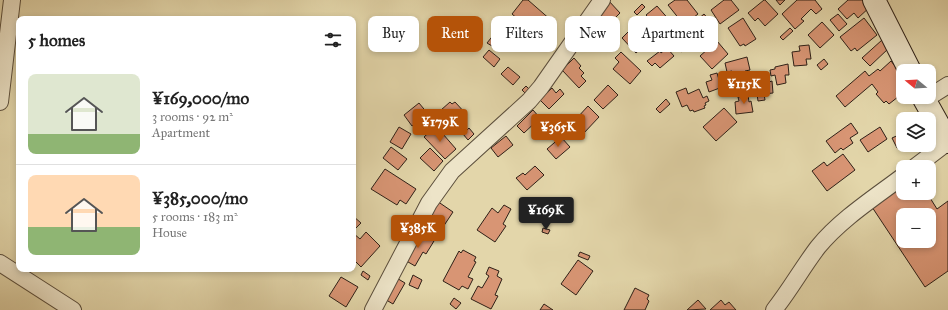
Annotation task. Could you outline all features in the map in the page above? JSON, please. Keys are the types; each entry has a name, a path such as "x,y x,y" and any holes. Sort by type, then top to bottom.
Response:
{"main road":[{"path":"874,0 906,64"},
{"path":"929,104 948,142"}],"street":[{"path":"0,102 12,0"},
{"path":"376,309 429,204 452,171 529,101 541,87 602,0"},
{"path":"936,92 948,85"},
{"path":"924,160 948,142"},
{"path":"774,310 818,247 832,232 842,222 896,181"},
{"path":"0,263 73,310"}],"building":[{"path":"523,0 528,0 546,16 514,16 512,14"},
{"path":"608,0 620,13 617,16 593,16 591,14"},
{"path":"675,0 687,0 698,14 695,16 677,16 668,5"},
{"path":"724,0 731,0 739,10 720,24 718,16 715,16 711,10"},
{"path":"764,0 778,14 765,26 758,18 755,21 748,13"},
{"path":"776,0 785,0 780,5"},
{"path":"797,0 815,0 822,9 816,14 811,9 801,19 804,21 795,29 782,14"},
{"path":"848,0 865,0 871,6 858,18 854,13 847,19 838,9"},
{"path":"642,4 645,7 637,15 634,12"},
{"path":"657,6 666,16 647,16 646,15"},
{"path":"838,14 847,24 839,31 830,20"},
{"path":"743,18 756,39 745,46 744,44 740,46 728,28"},
{"path":"864,18 877,35 857,51 855,48 851,51 840,37"},
{"path":"822,22 834,35 820,48 808,35"},
{"path":"790,28 793,31 783,40 780,37"},
{"path":"628,32 628,44 622,38"},
{"path":"491,38 491,45 487,43"},
{"path":"882,40 889,48 870,66 862,58"},
{"path":"718,42 728,54 712,69 700,56 705,52 718,52"},
{"path":"809,45 811,59 806,59 807,65 794,66 792,52 800,51 799,46"},
{"path":"489,50 500,59 494,67 483,57"},
{"path":"621,52 641,71 630,84 613,69 619,62 615,58"},
{"path":"659,52 670,52 674,56 660,68 655,63 652,66 647,61"},
{"path":"747,57 750,70 745,71 747,76 737,79 736,74 733,75 732,71 727,72 725,63"},
{"path":"574,58 581,66 579,68 584,73 581,76 586,81 579,88 562,70"},
{"path":"824,59 828,64 821,70 817,65"},
{"path":"891,61 896,67 896,98 889,104 886,101 884,103 876,94 878,92 872,84 845,107 836,96 865,71 869,76 878,69 880,71"},
{"path":"788,64 789,75 785,75 786,83 777,85 775,75 771,76 770,70 775,69 775,67"},
{"path":"508,67 520,77 513,85 501,74"},
{"path":"717,73 720,83 724,81 725,86 709,92 706,82 712,80 710,75"},
{"path":"769,79 769,82 772,81 773,93 764,94 765,100 758,101 757,94 752,95 751,87 758,87 757,80"},
{"path":"608,85 618,95 603,109 594,100"},
{"path":"526,86 529,89 525,93 522,90"},
{"path":"552,88 556,93 560,89 564,94 549,109 540,100"},
{"path":"686,88 688,94 699,89 703,98 707,96 709,101 705,103 705,108 694,112 693,110 690,111 687,105 682,107 676,92"},
{"path":"748,95 753,112 736,114 735,102 739,101 738,97"},
{"path":"666,99 670,104 660,113 656,109"},
{"path":"450,102 452,104 455,102 467,115 455,125 441,110"},
{"path":"419,103 428,114 412,126 404,115"},
{"path":"588,106 599,117 583,134 577,127 581,122 577,118"},
{"path":"724,108 737,122 716,141 703,127"},
{"path":"533,110 540,118 524,133 517,126"},
{"path":"851,123 858,133 850,138 853,143 843,150 841,148 835,153 826,141"},
{"path":"436,126 456,149 445,159 424,137"},
{"path":"399,127 411,134 402,149 390,142"},
{"path":"880,127 887,139 868,152 860,140"},
{"path":"469,128 474,134 468,140 463,134"},
{"path":"506,136 513,145 498,157 491,148"},
{"path":"896,136 896,146 892,138"},
{"path":"561,137 570,147 556,159 547,149"},
{"path":"391,147 407,159 398,170 383,158"},
{"path":"430,148 443,161 434,171 420,158"},
{"path":"843,154 855,170 827,191 812,171 824,162 827,166"},
{"path":"535,166 544,175 527,190 516,178 523,173 525,175"},
{"path":"385,169 416,189 406,204 400,200 397,205 371,189"},
{"path":"896,192 896,200 931,200 937,209 948,201 948,271 925,287 899,248 936,248 936,208 896,208 896,243 872,207"},
{"path":"437,201 453,212 439,233 423,222"},
{"path":"504,205 511,209 503,224 506,226 495,242 477,230 492,208 498,213"},
{"path":"356,219 361,223 356,228"},
{"path":"543,228 550,230 548,234 542,232"},
{"path":"366,232 380,246 361,267 356,262 356,236 360,239"},
{"path":"418,233 434,241 426,254 423,252 415,266 403,259"},
{"path":"463,250 476,257 474,261 476,262 468,277 473,279 468,289 462,286 459,290 443,281 459,251 461,253"},
{"path":"580,252 590,256 588,260 578,256"},
{"path":"578,260 593,271 576,295 561,284"},
{"path":"489,267 499,271 497,276 502,279 495,295 498,296 491,309 471,299 478,286 482,288 489,276 486,274"},
{"path":"363,271 370,276 368,280 361,275"},
{"path":"413,275 422,280 418,289 409,285"},
{"path":"341,277 358,287 346,307 329,296"},
{"path":"395,277 405,283 393,304 383,298"},
{"path":"635,288 649,295 647,299 649,301 645,310 624,310"},
{"path":"454,298 461,303 456,309 450,304"},
{"path":"698,300 706,309 687,310"},
{"path":"721,300 725,305 729,302 736,310 710,310"},
{"path":"544,304 553,310 540,310"}]}
